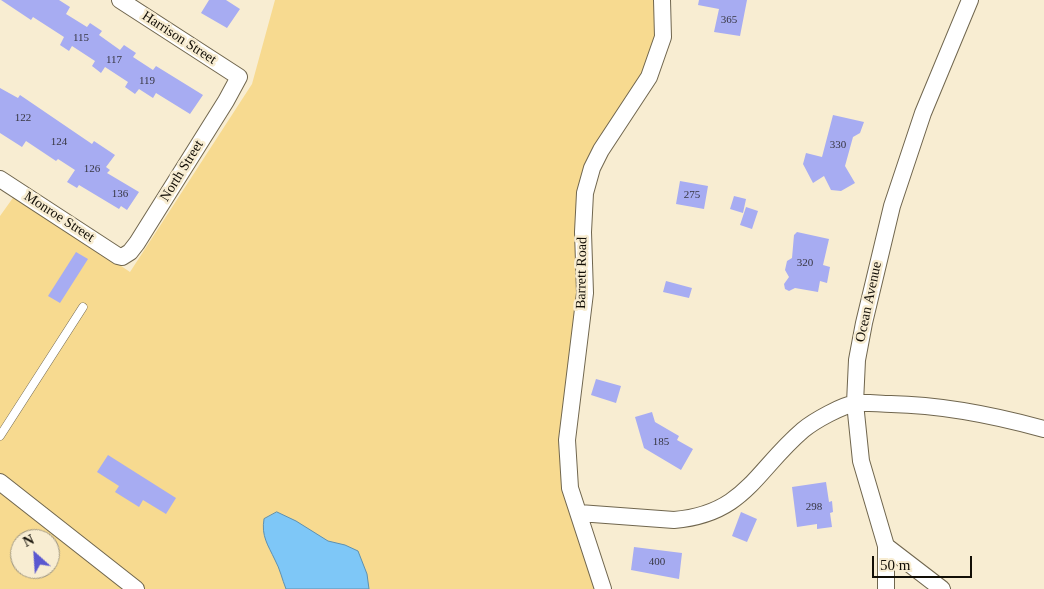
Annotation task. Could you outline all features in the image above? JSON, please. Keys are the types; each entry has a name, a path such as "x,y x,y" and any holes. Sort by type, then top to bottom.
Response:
{"street":[{"name":"Harrison Street","path":"120,0 239,77"},
{"name":"Barrett Road","path":"603,589 570,488 567,440 585,293 583,232 585,193 592,168 601,150 649,77 663,37 662,0"},
{"name":"Ocean Avenue","path":"886,589 886,546 861,461 855,403 858,360 864,322 892,206 923,113 970,0"},
{"name":"North Street","path":"118,256 122,257 130,252 137,243 239,77"},
{"name":"Monroe Street","path":"0,178 118,256"},
{"path":"579,513 674,520 690,519 713,512 742,494 779,452 804,430 818,420 855,403 929,405 993,415 1044,429"},
{"path":"0,482 136,589"},
{"path":"886,546 942,589"}],"lane":[{"path":"0,436 83,307"}],"shaded area":[{"path":"275,0 661,0 663,37 592,168 568,465 601,589 0,589 0,216 15,195 130,272 252,84"}],"water":[{"path":"277,512 296,521 328,541 345,545 358,551 367,574 369,589 286,589 263,530 264,519"}],"building":[{"path":"1,0 59,0 70,7 66,14 87,27 90,23 102,31 99,35 120,50 124,45 136,53 133,57 153,70 156,66 203,95 190,114 156,93 153,98 139,89 135,94 125,87 128,82 105,67 101,73 92,66 95,61 72,46 69,51 60,45 64,37 33,17 31,20"},
{"path":"209,0 226,0 240,9 227,28 201,13"},
{"path":"699,0 747,0 740,36 714,32 719,9 698,5"},
{"path":"0,88 18,98 20,95 92,144 94,141 115,155 106,167 110,170 107,173 139,192 127,210 121,206 119,209 79,185 77,188 67,182 75,170 58,159 56,161 26,141 22,147 0,133"},
{"path":"833,115 864,122 860,133 853,137 845,166 855,183 841,191 831,190 824,176 813,183 803,164 806,153 822,157"},
{"path":"680,181 708,186 704,209 676,204"},
{"path":"734,196 746,199 743,213 730,209"},
{"path":"746,207 758,211 752,229 740,225"},
{"path":"797,232 829,239 823,265 830,267 827,283 820,281 818,292 795,288 789,291 785,289 784,284 789,277 785,270 787,261 792,258 794,235"},
{"path":"76,252 88,259 60,303 48,296"},
{"path":"666,281 692,288 689,298 663,292"},
{"path":"596,379 621,386 616,403 591,395"},
{"path":"652,412 655,422 679,436 677,440 693,449 681,470 644,448 635,417"},
{"path":"108,455 176,498 166,514 143,500 139,507 115,492 119,486 97,472"},
{"path":"826,482 829,502 832,501 833,512 830,513 832,527 817,529 817,524 797,527 792,487"},
{"path":"741,512 757,519 747,542 732,536"},
{"path":"634,547 682,553 679,579 631,570"}]}
